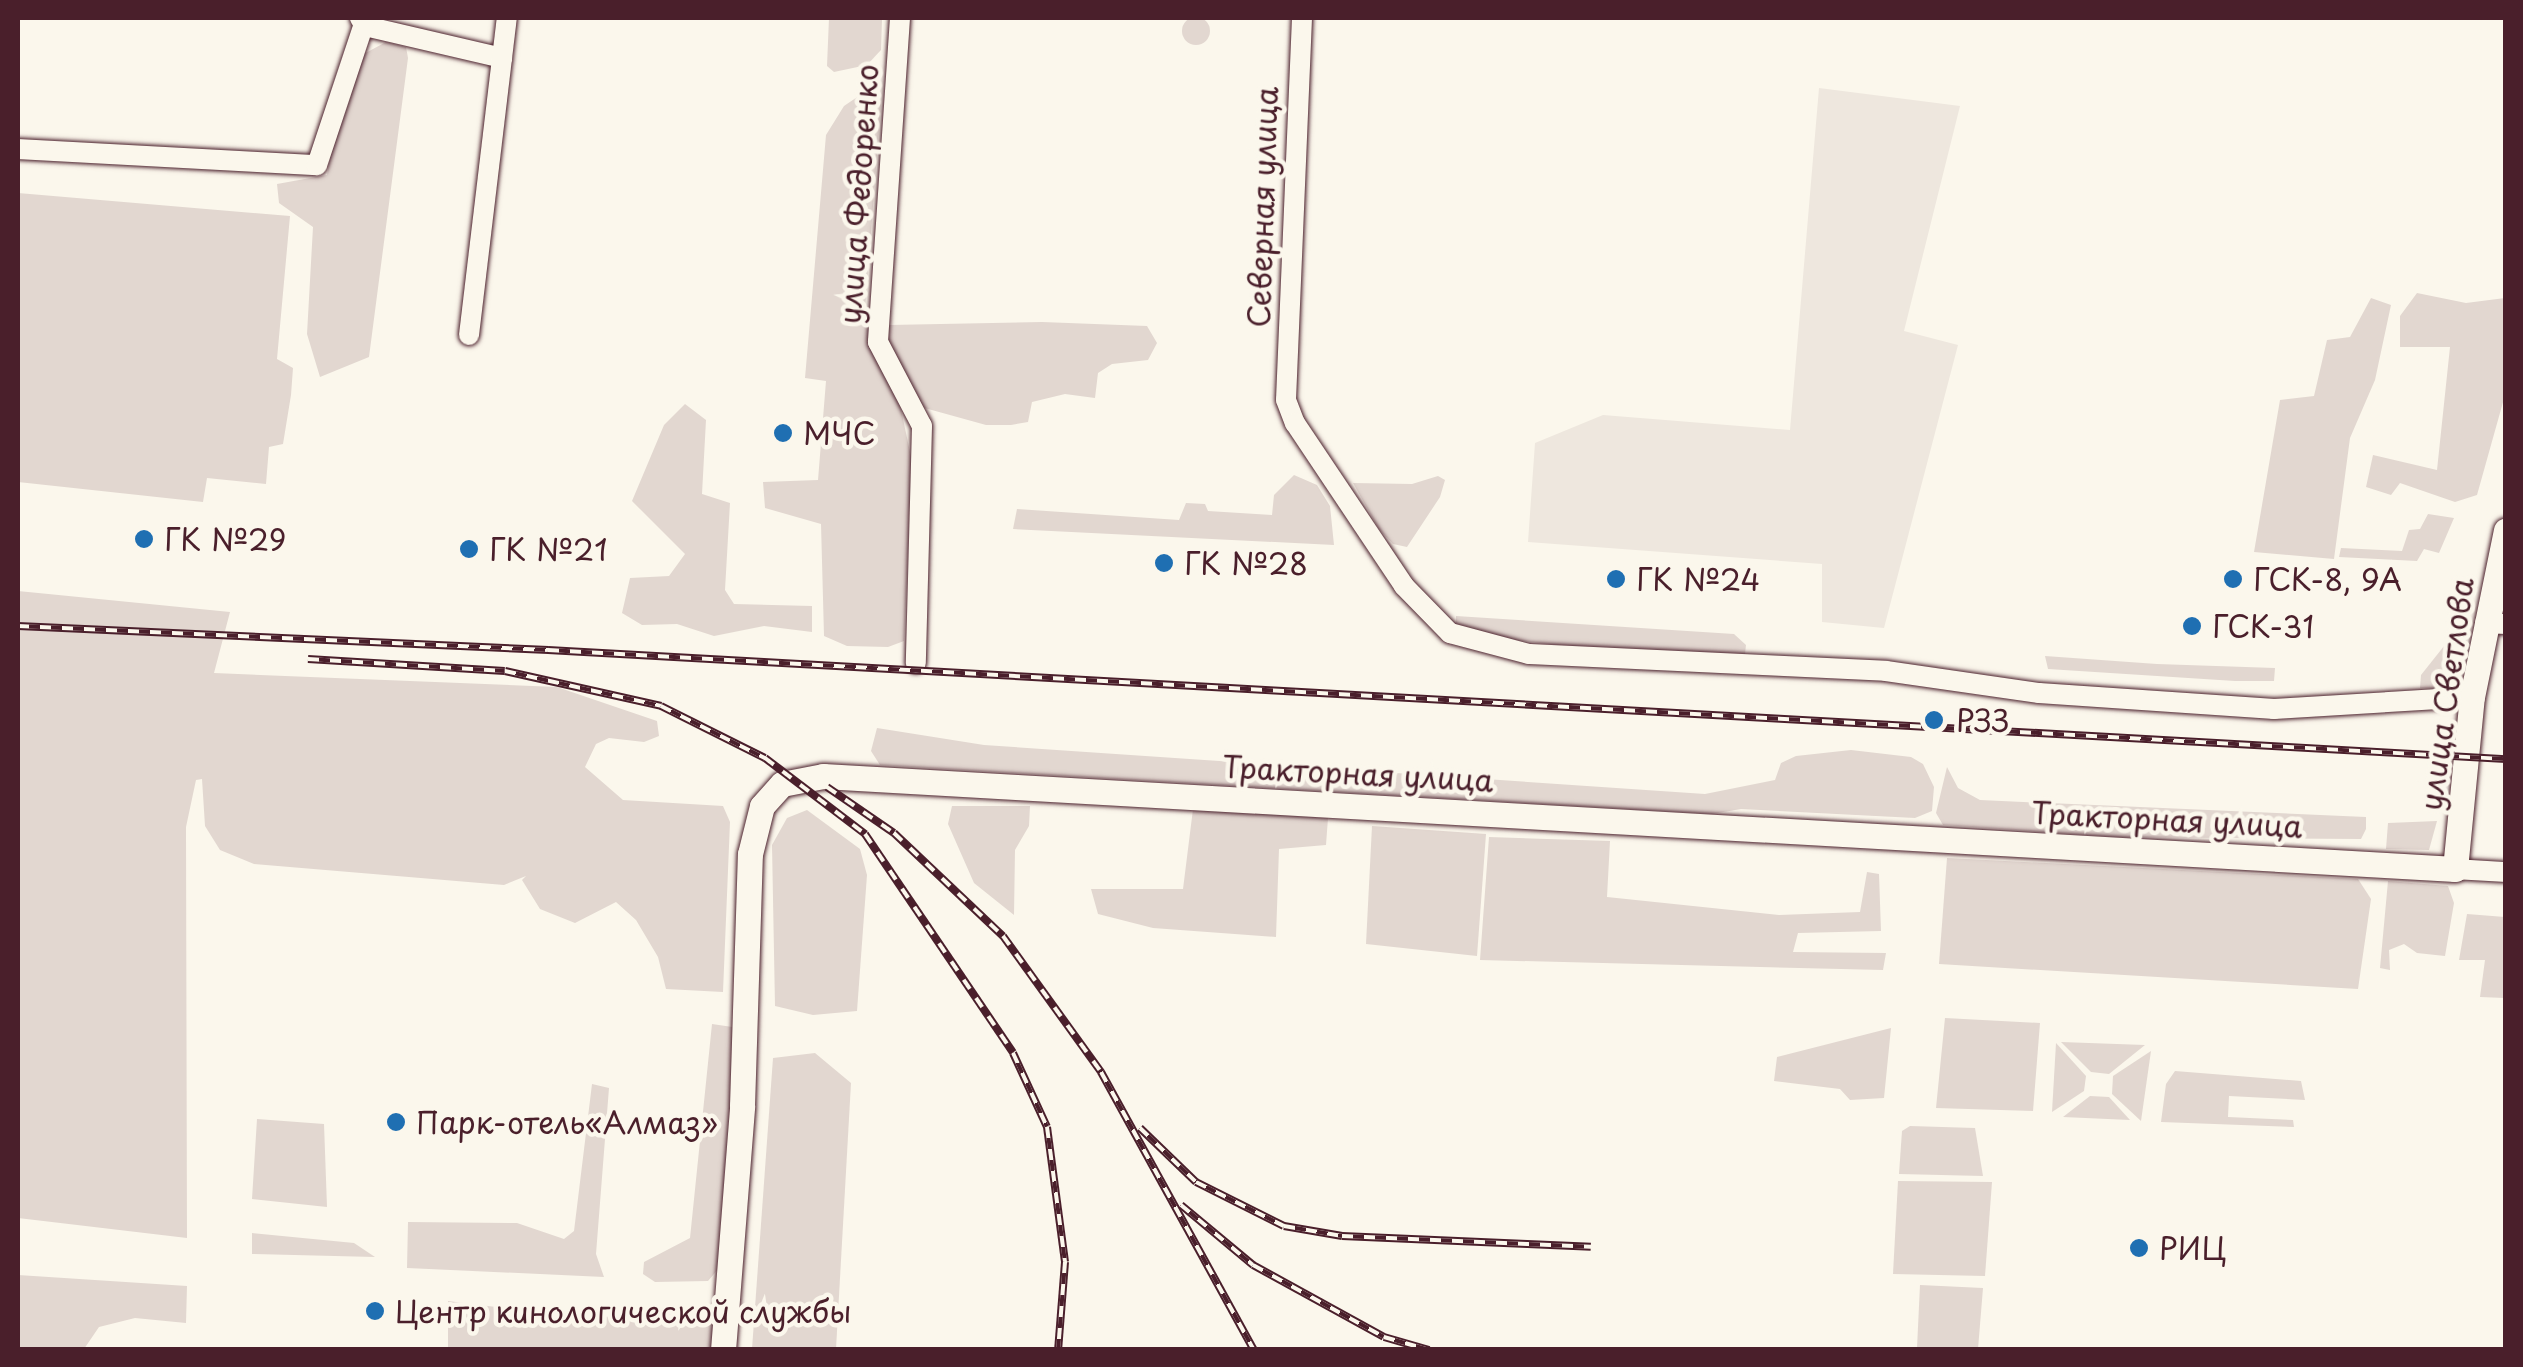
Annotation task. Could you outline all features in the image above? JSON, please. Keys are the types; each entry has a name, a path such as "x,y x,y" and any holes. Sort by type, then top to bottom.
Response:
{"main road":[{"name":"улица Светлова","path":"2455,869 2472,697 2496,624 2506,530"},
{"name":"Тракторная улица","path":"723,1350 742,1106 750,854 762,806 795,780 857,778 2455,869"}],"street":[{"path":"470,335 507,18"},
{"name":"улица Федоренко","path":"900,18 878,342 922,426 916,664"},
{"name":"Северная улица","path":"1302,18 1286,400 1295,424 1404,586 1463,640 1566,658 1886,671 2039,692 2274,709 2472,697"},
{"path":"18,150 304,169 324,157 341,84 363,20 502,58"},
{"name":"Тракторная улица","path":"2455,869 2506,872"}],"shaded area":[{"path":"1196,17 1206,21 1210,31 1206,41 1196,45 1186,41 1182,31 1186,21"},
{"path":"829,18 882,18 881,50 867,65 834,72 827,66"},
{"path":"386,42 406,47 408,58 369,357 320,377 307,334 313,227 279,203 277,184 327,175 336,123 360,56"},
{"path":"1819,88 1960,106 1904,331 1958,345 1884,628 1822,622 1822,564 1528,542 1535,443 1603,415 1790,430"},
{"path":"869,89 881,103 865,309 873,350 900,405 912,461 904,641 888,647 847,646 824,636 821,524 765,508 763,482 818,480 826,381 805,378 826,135 844,106"},
{"path":"18,193 290,216 277,359 293,368 291,395 283,444 269,447 266,484 207,478 203,502 18,482"},
{"path":"2417,293 2466,303 2505,298 2505,395 2477,495 2455,502 2400,483 2391,495 2366,487 2373,455 2437,470 2450,347 2400,347 2400,316"},
{"path":"2371,298 2391,305 2375,380 2350,438 2334,559 2254,552 2280,400 2314,396 2327,340 2350,337"},
{"path":"1042,322 1147,326 1157,343 1148,360 1112,364 1098,373 1095,398 1065,394 1032,402 1028,422 1011,425 986,425 921,407 889,345 889,325"},
{"path":"685,404 706,420 702,494 730,503 725,590 734,604 812,606 812,632 764,626 714,636 677,624 642,625 622,613 630,578 669,576 685,554 632,501 664,425"},
{"path":"1294,475 1317,485 1330,506 1334,545 1013,529 1017,509 1179,520 1186,503 1205,504 1208,511 1272,515 1274,495"},
{"path":"1438,476 1445,480 1440,497 1407,547 1393,544 1379,529 1353,483 1412,484"},
{"path":"2428,514 2454,518 2439,553 2424,549 2417,561 2339,557 2341,548 2402,551 2409,530 2420,529"},
{"path":"18,591 230,612 214,673 557,687 657,721 659,736 644,742 609,738 596,744 585,767 623,800 723,806 730,822 723,992 666,989 658,957 636,920 616,902 575,923 540,909 522,880 526,876 504,885 254,864 220,850 205,826 202,779 196,780 186,827 187,1238 18,1218"},
{"path":"1456,616 1734,634 1746,645 1745,654 1573,647 1477,635 1456,625"},
{"path":"2452,636 2467,640 2456,671 2435,688 2420,688 2421,675"},
{"path":"2045,656 2275,668 2274,681 2048,669"},
{"path":"877,728 984,745 1705,794 1775,780 1781,763 1796,756 1851,750 1911,757 1923,764 1934,787 1932,811 1915,818 1741,809 1712,814 880,765 871,751"},
{"path":"1947,767 1958,788 1980,800 2366,817 2366,829 2361,839 2115,837 1943,825 1936,813"},
{"path":"952,806 1030,806 1029,826 1015,850 1014,915 974,883 948,824"},
{"path":"1193,809 1328,818 1326,845 1279,849 1276,937 1153,928 1098,914 1091,889 1183,889"},
{"path":"807,810 860,849 867,875 857,1011 813,1015 775,1006 772,845 787,818"},
{"path":"2437,821 2429,850 2386,849 2388,823"},
{"path":"1372,826 1486,834 1477,956 1366,944"},
{"path":"1489,837 1610,841 1607,897 1779,915 1860,912 1867,872 1879,874 1881,931 1798,933 1793,952 1886,953 1883,970 1480,960"},
{"path":"1947,858 2358,879 2371,899 2358,989 1939,964"},
{"path":"2388,881 2448,886 2454,903 2445,956 2417,953 2404,944 2389,950 2390,970 2380,968"},
{"path":"2467,914 2505,917 2505,998 2480,997 2485,960 2459,960"},
{"path":"1945,1018 2040,1023 2033,1111 1936,1108"},
{"path":"712,1024 739,1028 719,1268 708,1281 655,1282 643,1274 644,1262 690,1238"},
{"path":"1891,1028 1884,1098 1850,1100 1840,1089 1774,1081 1777,1057"},
{"path":"2061,1042 2145,1045 2109,1074 2091,1072"},
{"path":"2056,1043 2086,1076 2084,1091 2052,1112"},
{"path":"2151,1051 2141,1121 2112,1094 2113,1076"},
{"path":"815,1053 851,1083 836,1349 752,1349 773,1058"},
{"path":"2175,1071 2301,1081 2305,1100 2229,1096 2228,1117 2293,1120 2294,1127 2161,1122 2166,1084"},
{"path":"592,1084 609,1088 596,1254 604,1277 407,1268 408,1222 517,1223 564,1239 574,1231"},
{"path":"2090,1096 2109,1097 2130,1120 2063,1117"},
{"path":"257,1119 324,1124 327,1207 252,1199"},
{"path":"1910,1126 1975,1128 1983,1176 1899,1174 1902,1131"},
{"path":"1898,1181 1992,1182 1985,1276 1893,1274"},
{"path":"252,1233 354,1243 375,1257 252,1254"},
{"path":"18,1275 187,1286 186,1323 135,1318 99,1327 84,1349 18,1349"},
{"path":"1920,1285 1983,1288 1978,1349 1917,1348"},
{"path":"448,1301 582,1318 707,1314 715,1327 713,1350 448,1350"}],"railway":[{"path":"18,626 548,650 2506,759"},
{"path":"308,659 505,671 661,706 765,758 865,834 1013,1053 1047,1127 1065,1262 1058,1350"},
{"path":"827,787 894,833 1003,936 1101,1072 1254,1350"},
{"path":"1140,1128 1196,1182 1284,1226 1342,1236 1591,1247"},
{"path":"1181,1205 1253,1265 1384,1337 1429,1350"}],"place":[{"name":"МЧС","path":"783,433"},
{"name":"ГК №29","path":"144,539"},
{"name":"ГК №21","path":"469,549"},
{"name":"ГК №28","path":"1164,563"},
{"name":"ГК №24","path":"1616,579"},
{"name":"ГСК-8, 9А","path":"2233,579"},
{"name":"ГСК-31","path":"2192,626"},
{"name":"РЗЗ","path":"1934,720"},
{"name":"Парк-отель«Алмаз»","path":"396,1122"},
{"name":"РИЦ","path":"2139,1248"},
{"name":"Центр кинологической службы","path":"375,1311"}]}
